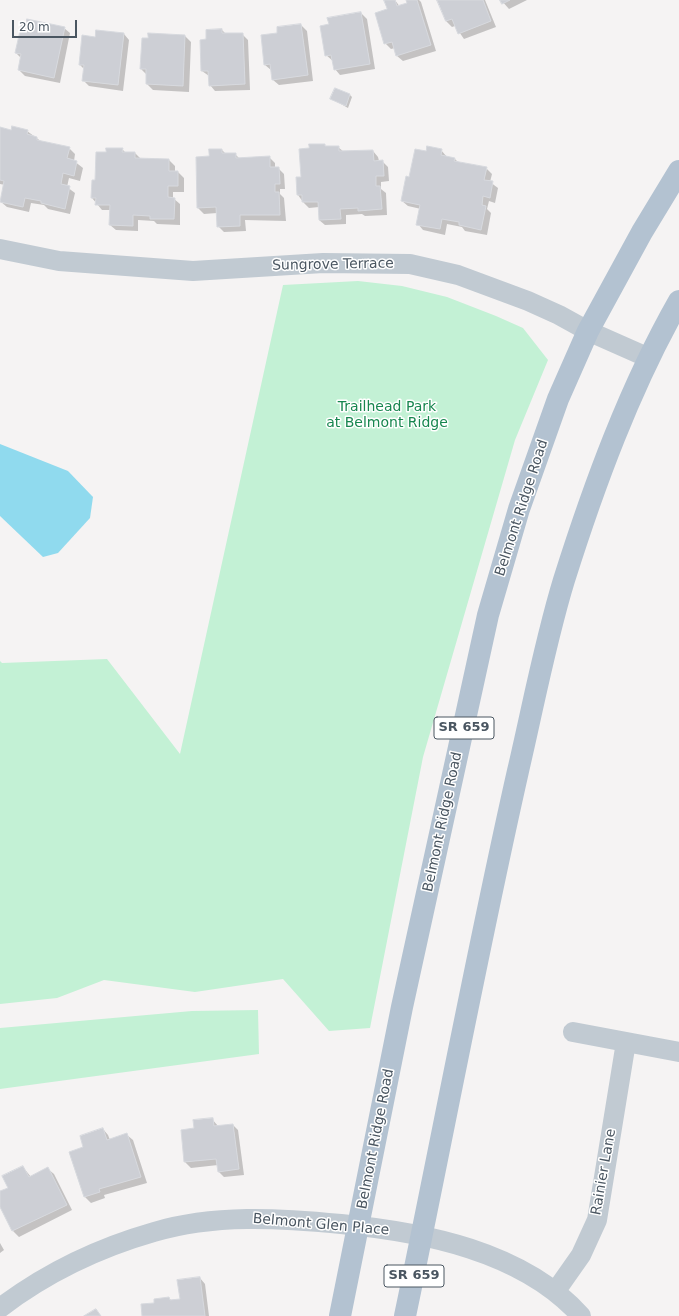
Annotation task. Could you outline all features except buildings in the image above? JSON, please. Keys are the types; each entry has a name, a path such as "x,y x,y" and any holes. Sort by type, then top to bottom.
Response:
{"main road":[{"name":"Belmont Ridge Road","path":"340,1316 402,1007 488,615 519,509 558,399 588,331 642,232 679,171"},
{"name":"SR 659","path":"405,1316 487,904 552,625 564,581 595,490 633,392 679,301"}],"street":[{"name":"Sungrove Terrace","path":"0,249 59,261 193,271 323,263 410,264 458,275 484,284 559,315 588,331 650,358"},
{"path":"574,1032 679,1052"},
{"name":"Rainier Lane","path":"555,1292 581,1255 597,1220 626,1042"},
{"name":"Belmont Glen Place","path":"0,1308 24,1290 67,1265 107,1248 155,1231 196,1223 244,1219 292,1220 358,1226 422,1236 472,1249 509,1264 545,1284 581,1316"}],"green space":[{"name":"Trailhead Park at Belmont Ridge","path":"358,281 402,286 447,297 496,316 523,328 548,360 515,440 423,757 370,1028 329,1031 283,979 195,992 104,980 57,998 0,1004 0,661 2,663 107,659 180,754 283,285"},
{"path":"258,1010 259,1054 0,1089 0,1028 192,1011"}],"water":[{"path":"0,444 68,471 93,497 90,518 58,553 43,557 0,516"}]}
